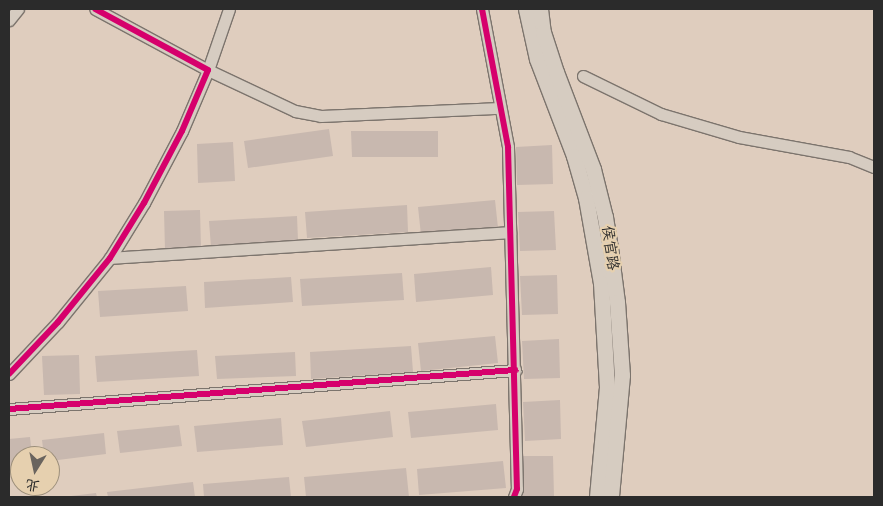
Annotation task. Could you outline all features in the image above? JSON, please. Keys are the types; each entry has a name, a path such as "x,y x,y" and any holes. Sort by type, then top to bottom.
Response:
{"main road":[{"name":"侯官路","path":"526,9 537,59 569,143 586,198 601,283 607,387 597,497"},
{"name":"侯官路","path":"540,9 543,32 593,170 605,217 611,256 617,302 622,375 618,438 611,497"}],"street":[{"path":"9,20 18,9"},
{"path":"95,9 208,70 295,111 312,116 500,108"},
{"path":"9,374 58,322 110,258 149,195 182,131 208,70 229,9"},
{"path":"482,9 500,108 506,127 508,147 515,370 517,489 514,497"},
{"path":"583,76 661,114 739,137 833,154 874,166"},
{"path":"110,258 510,232"},
{"path":"9,409 515,370"}],"building":[{"path":"329,129 333,156 248,168 244,141"},
{"path":"351,131 438,131 438,157 352,157"},
{"path":"233,142 235,181 198,183 197,144"},
{"path":"552,145 553,184 517,185 516,147"},
{"path":"495,200 498,228 421,235 418,207"},
{"path":"407,205 408,232 307,238 305,212"},
{"path":"200,210 201,249 165,250 164,211"},
{"path":"554,211 556,250 520,251 518,212"},
{"path":"297,216 298,241 211,247 209,221"},
{"path":"491,267 493,295 416,302 414,274"},
{"path":"402,273 404,300 302,306 300,279"},
{"path":"557,275 558,314 522,315 520,276"},
{"path":"291,277 293,302 205,308 204,282"},
{"path":"186,286 188,311 100,317 98,291"},
{"path":"495,336 498,363 421,371 418,343"},
{"path":"559,339 560,378 524,379 522,341"},
{"path":"411,346 413,372 311,379 310,352"},
{"path":"197,350 199,376 97,382 95,356"},
{"path":"295,352 296,376 217,379 215,356"},
{"path":"79,355 80,394 44,395 42,356"},
{"path":"560,400 561,439 525,441 523,402"},
{"path":"496,404 498,430 411,438 408,412"},
{"path":"390,411 393,437 306,447 302,421"},
{"path":"281,418 283,445 197,452 194,426"},
{"path":"179,425 182,446 120,453 117,431"},
{"path":"104,433 106,454 60,460 60,446 43,446 42,440"},
{"path":"30,437 31,446 10,446 9,475 9,439"},
{"path":"521,456 553,456 554,497 523,497"},
{"path":"503,461 506,488 419,495 417,469"},
{"path":"406,468 409,497 306,497 304,477"},
{"path":"289,477 291,497 204,497 203,484"},
{"path":"193,482 195,497 108,497 107,492"},
{"path":"96,493 97,497 71,496"}],"cycle path":[{"path":"9,374 58,322 110,258 144,203 182,131 208,70 95,9"},
{"path":"482,9 508,147 517,489 514,497"},
{"path":"9,409 515,370"}]}
